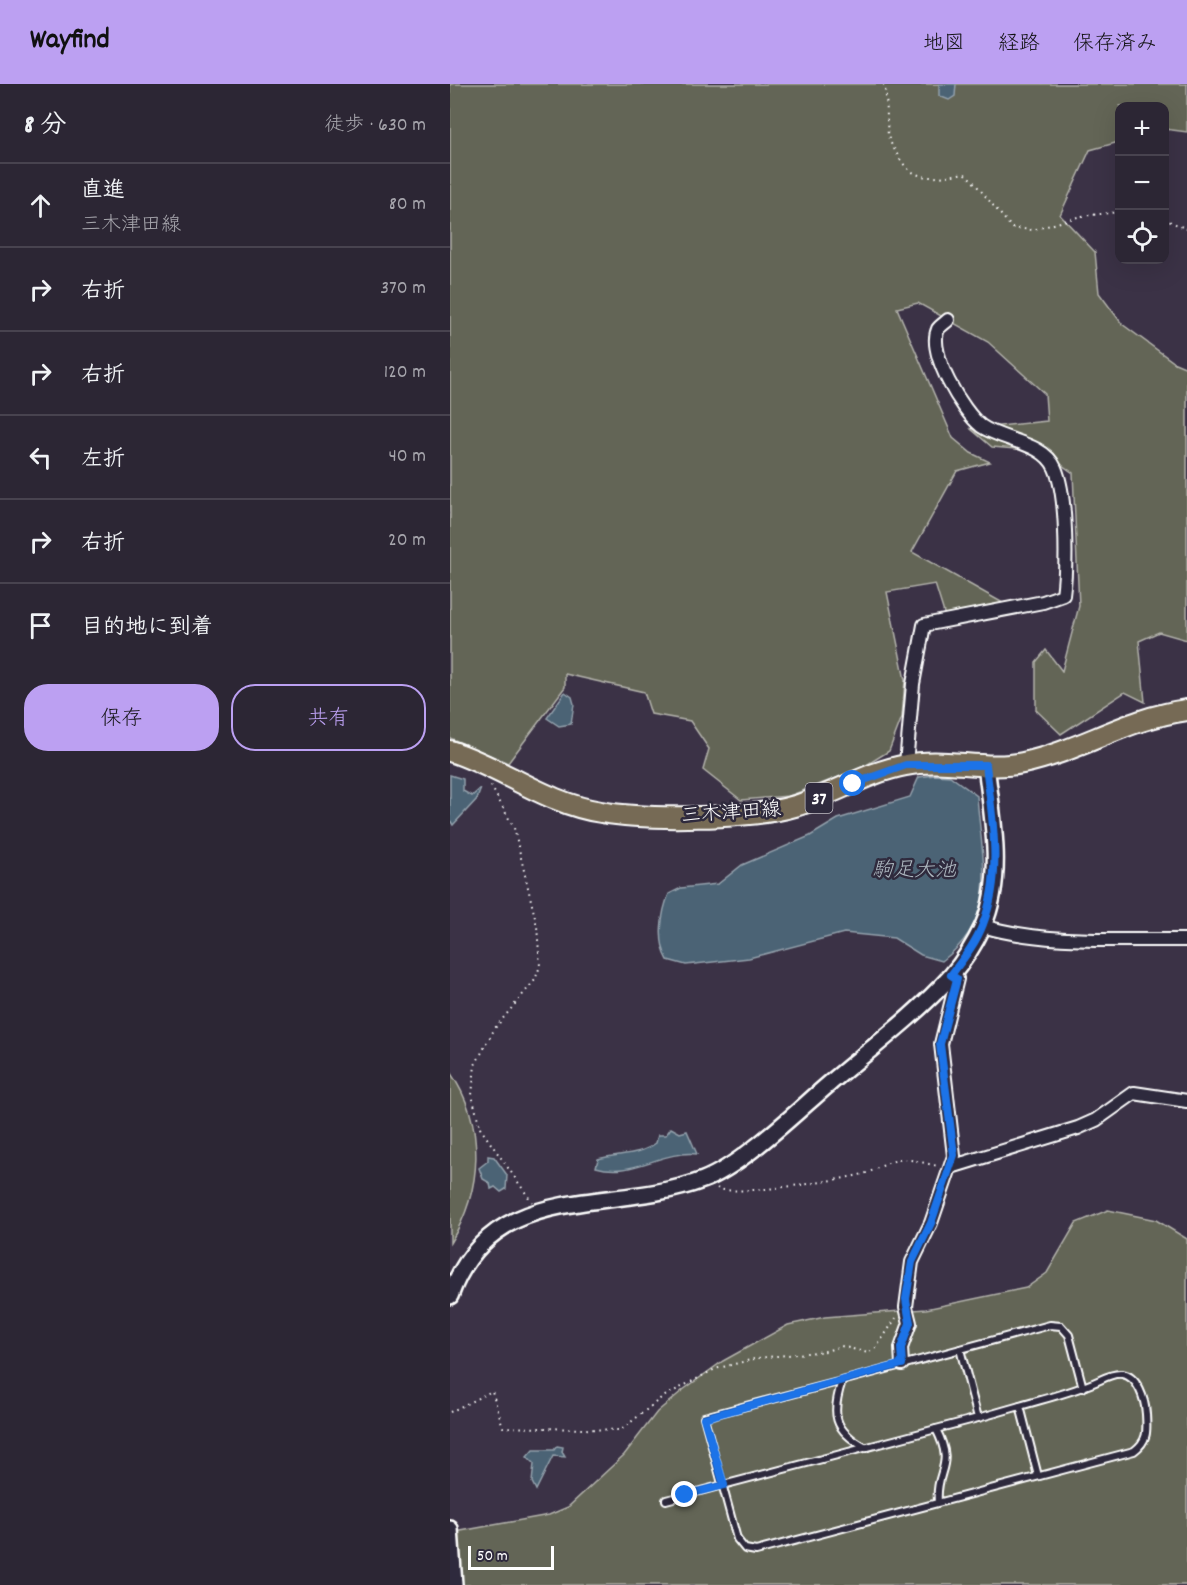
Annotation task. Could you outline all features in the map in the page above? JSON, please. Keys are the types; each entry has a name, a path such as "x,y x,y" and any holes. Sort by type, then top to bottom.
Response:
{"main road":[{"name":"三木津田線","path":"450,751 494,768 570,804 590,810 673,815 765,812 794,806 906,765 1023,763 1135,721 1187,710"}],"street":[{"path":"906,765 913,684 924,625 1043,602 1063,595 1065,577 1060,488 1055,468 1049,458 1028,446 984,428 972,418 956,394 940,362 936,342 939,328 948,320"},
{"path":"450,1296 466,1264 485,1240 510,1222 541,1209 578,1201 672,1190 705,1180 770,1134 917,1009 951,975 983,926 994,875 994,836 986,765"},
{"path":"983,926 1001,931 1082,939 1187,940"},
{"path":"902,1364 901,1348 910,1323 906,1307 912,1262 931,1223 954,1155 940,1044 944,1022 956,993 957,979 951,975"},
{"path":"951,1167 1078,1128 1096,1120 1134,1093 1187,1101"},
{"path":"450,1529 454,1585"}],"lane":[{"path":"666,1500 724,1485 866,1448 936,1430 1083,1388 1110,1375 1122,1374 1136,1382 1146,1408 1148,1432 1144,1444 1134,1451 756,1551 745,1549 737,1539 724,1485 704,1418 1050,1325 1061,1326 1069,1335 1083,1388"},
{"path":"960,1349 978,1418"},
{"path":"842,1381 835,1412 837,1423 854,1441 866,1448"},
{"path":"1020,1406 1038,1476"},
{"path":"936,1430 946,1458 944,1472 937,1487 938,1502"}],"path":[{"path":"884,84 889,106 889,138 902,164 918,176 943,178 964,174 972,180 1012,228 1033,230 1081,216 1115,212"},
{"path":"1169,221 1187,229"},
{"path":"494,768 490,783 514,828 537,926 540,966 534,980 495,1028 475,1065 472,1095 480,1128 527,1198 541,1209"},
{"path":"705,1180 722,1191 759,1191 864,1174 896,1160 909,1159 951,1167"},
{"path":"450,1412 492,1391 503,1427 621,1430 661,1398 715,1369 758,1358 826,1351 841,1346 868,1353 876,1348 906,1307"}],"green space":[{"path":"450,84 1187,84 1187,132 1169,130 1169,102 1115,102 1115,143 1090,150 1060,215 1095,252 1099,293 1122,324 1175,363 1187,368 1187,640 1159,632 1139,641 1145,702 1125,692 1061,734 1036,710 1036,662 1046,650 1062,671 1079,606 1073,473 1042,451 992,447 971,429 1047,421 1045,394 988,342 918,303 897,308 953,438 971,453 990,462 957,471 912,552 1003,603 945,616 935,584 887,592 905,680 902,717 889,751 860,769 789,796 741,800 703,770 709,749 690,721 651,714 644,692 565,674 565,687 508,763 450,738"},
{"path":"450,1072 462,1092 470,1113 475,1135 476,1157 469,1201 450,1243"},
{"path":"1108,1210 1156,1220 1187,1239 1187,1585 450,1585 450,1533 549,1515 568,1507 624,1455 657,1412 723,1361 788,1325 825,1317 926,1309 1026,1288 1047,1273 1076,1223"}],"water":[{"path":"939,84 956,84 955,96 949,100 939,96"},
{"path":"565,692 572,697 574,704 571,724 559,726 547,718"},
{"path":"450,775 463,779 463,791 472,796 481,788 477,799 453,825 450,820"},
{"name":"駒足大池","path":"950,776 977,796 984,864 984,885 973,925 961,944 942,961 921,955 894,938 844,933 749,958 686,965 668,960 662,945 661,927 669,894 681,888 718,884 742,865 810,836 838,819 910,797 919,777"},
{"path":"671,1128 680,1133 687,1131 697,1154 671,1156 622,1169 596,1167 598,1159 649,1147 656,1143 658,1135 666,1135"},
{"path":"488,1156 494,1157 507,1175 506,1189 501,1192 495,1187 491,1189 490,1183 483,1179 479,1168 488,1161"},
{"path":"557,1446 563,1447 562,1452 565,1457 553,1456 536,1490 532,1482 534,1464 527,1457 533,1450 554,1450"}],"route":[{"path":"685,1495 724,1485 704,1418 902,1364 901,1348 907,1337 910,1323 906,1299 912,1262 931,1223 954,1155 940,1044 944,1022 956,993 957,979 951,975 969,951 983,926 991,900 994,875 994,836 986,765 922,763 906,765 853,784"}]}
